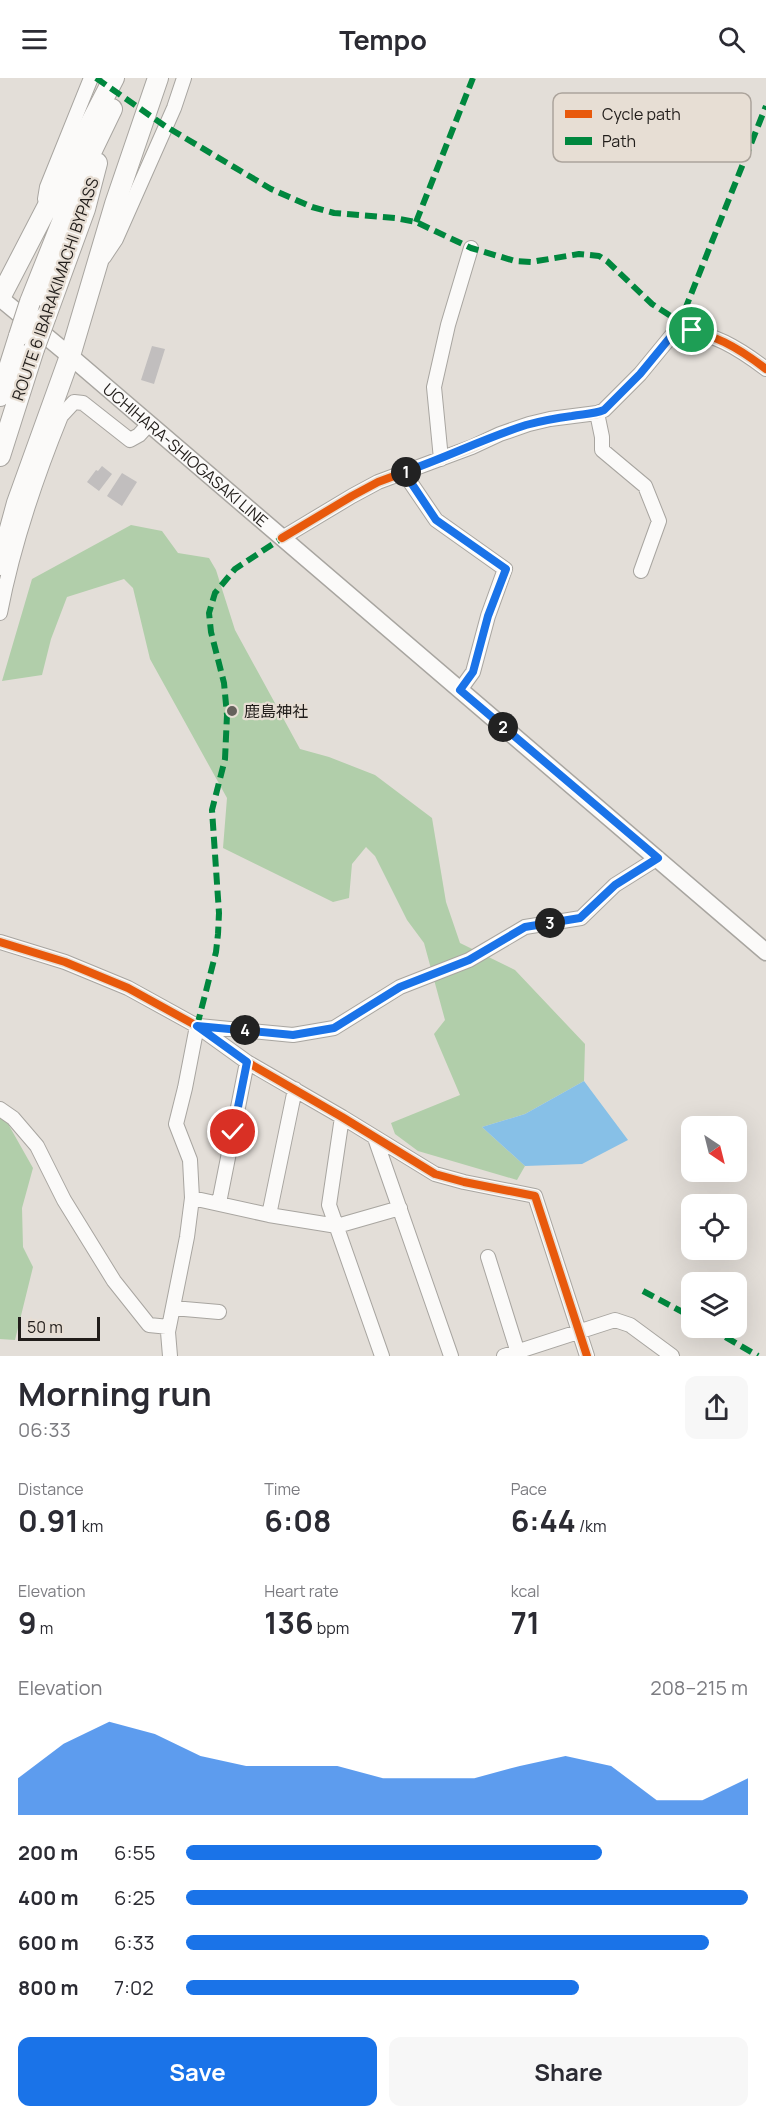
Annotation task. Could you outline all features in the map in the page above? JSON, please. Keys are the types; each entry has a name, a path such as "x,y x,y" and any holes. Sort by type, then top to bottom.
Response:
{"highway":[{"path":"0,298 114,78"},
{"name":"ROUTE 6 IBARAKIMACHI BYPASS","path":"0,396 30,302 84,167 107,123 125,78"},
{"path":"0,566 17,503 70,356 93,274 158,78"},
{"name":"ROUTE 6 IBARAKIMACHI BYPASS","path":"0,456 34,349 85,209 107,123"}],"main road":[{"name":"UCHIHARA-SHIOGASAKI LINE","path":"0,298 766,951"}],"street":[{"path":"45,213 47,187 91,78"},
{"path":"93,274 116,239 174,108 184,78"},
{"path":"441,459 434,387 448,325 471,248"},
{"path":"282,538 378,482 529,424 604,410 640,374 677,329 692,330 713,336 766,369"},
{"path":"0,613 30,496 61,416 68,407 74,402 83,403 130,440 140,435 149,424"},
{"path":"597,413 602,436 602,450 645,486 659,521 641,571"},
{"path":"404,472 436,520 506,569 488,616 473,672 460,690"},
{"path":"197,1026 293,1035 334,1028 400,987 469,960 525,927 580,918 615,885 658,858"},
{"path":"0,942 64,962 128,988 197,1026 247,1062 435,1174 534,1196 587,1356"},
{"path":"170,1356 169,1328 187,1237 192,1198 190,1160 176,1124 197,1026"},
{"path":"219,1203 247,1062"},
{"path":"269,1215 295,1089"},
{"path":"0,1109 13,1118 37,1146 64,1200 114,1281 149,1325 169,1328"},
{"path":"342,1117 329,1205 382,1356"},
{"path":"375,1137 451,1356"},
{"path":"192,1198 269,1215 337,1226 400,1208"},
{"path":"488,1257 519,1354"},
{"path":"173,1308 219,1312"},
{"path":"504,1356 519,1354 579,1330 615,1320 630,1325 672,1356"},
{"path":"651,1341 656,1356"}],"green space":[{"path":"131,525 162,531 178,553 209,558 216,570 235,630 300,749 329,757 375,775 432,818 446,902 460,943 515,970 585,1044 584,1081 525,1114 482,1127 525,1166 517,1180 418,1151 395,1134 391,1123 460,1095 434,1034 445,1020 424,943 407,920 375,856 366,847 352,864 349,898 333,902 223,848 227,798 150,659 133,588 124,579 67,597 51,639 42,675 2,681 32,579"},
{"path":"0,1118 7,1122 33,1168 22,1208 23,1247 33,1267 15,1340 0,1339"}],"water":[{"path":"584,1081 628,1140 582,1164 525,1166 482,1127 525,1114"}],"building":[{"path":"152,346 165,349 154,384 141,380"},
{"path":"102,466 112,474 99,491 87,482"},
{"path":"122,473 137,482 122,506 107,496"}],"marked path":[{"path":"96,78 165,126 271,189 312,207 334,213 416,222 471,248 515,261 531,262 579,254 599,256 652,304 680,322"},
{"path":"416,222 473,78"},
{"path":"751,144 766,106"},
{"path":"678,327 744,162"},
{"path":"197,1026 216,952 218,934 219,913 212,810 225,759 227,715 224,683 211,632 209,613 215,593 235,569 282,538"},
{"path":"643,1291 681,1311"},
{"path":"727,1338 758,1356"}],"cycle path":[{"path":"282,538 378,482 529,424 604,410 640,374 677,329 690,330 713,337 766,369"},
{"path":"197,1026 293,1035 334,1028 400,987 469,960 525,927 581,918 615,885 658,858"},
{"path":"0,942 65,962 128,988 197,1026 247,1062 435,1174 535,1196 587,1356"}],"place":[{"name":"鹿島神社","path":"232,711"}],"route":[{"path":"233,1132 247,1062 197,1026 293,1035 334,1028 400,987 469,960 525,927 580,918 615,885 658,858 460,690 473,672 488,616 506,569 436,520 404,472 529,424 604,410 640,374 677,329 692,330"}]}
